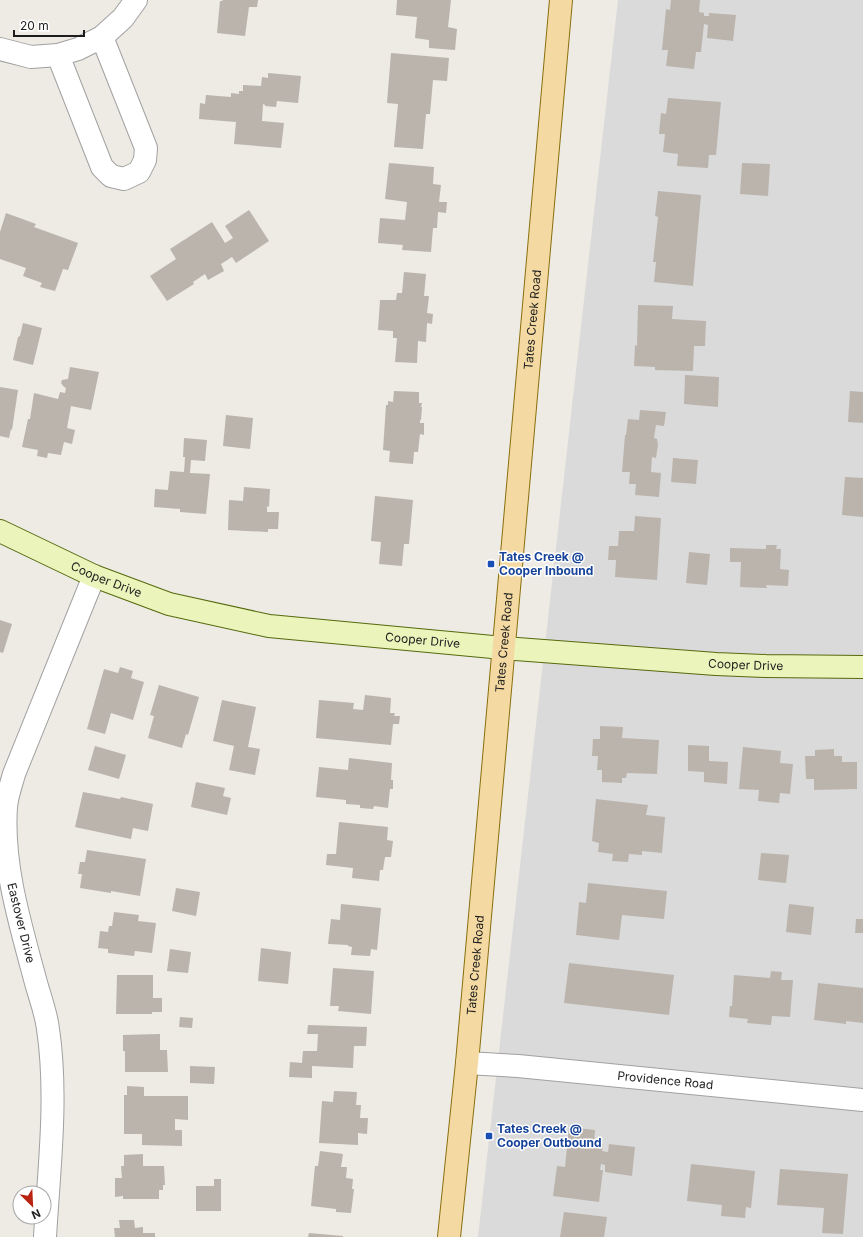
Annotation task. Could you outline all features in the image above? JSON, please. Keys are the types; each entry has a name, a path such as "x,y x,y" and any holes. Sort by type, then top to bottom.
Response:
{"main road":[{"name":"Tates Creek Road","path":"449,1237 467,1063 561,0"}],"street":[{"path":"0,49 31,57 58,55 78,49 102,37 123,18 136,0"},
{"path":"58,55 102,167 111,176 124,179 139,172 145,160 146,148 102,37"},
{"name":"Cooper Drive","path":"0,531 94,576 169,604 269,626 503,648 723,664 863,667"},
{"name":"Eastover Drive","path":"45,1237 52,1126 53,1071 48,1027 15,904 9,871 6,805 14,774 94,576"},
{"name":"Providence Road","path":"467,1063 518,1066 863,1100"}],"shaded area":[{"path":"618,0 863,0 863,1237 478,1237"}],"building":[{"path":"258,0 257,7 249,7 245,36 217,33 220,1"},
{"path":"397,0 451,0 448,27 457,29 455,50 429,48 429,40 415,38 417,17 396,15"},
{"path":"671,0 700,0 699,12 704,13 704,16 709,16 709,13 736,15 733,41 707,38 708,25 704,24 701,52 696,52 694,69 666,66 668,50 662,50 666,9 670,10"},
{"path":"391,53 449,58 447,81 433,80 430,114 426,114 423,149 394,147 398,104 387,103"},
{"path":"268,73 301,76 298,103 277,101 276,107 265,106 263,104 262,121 284,123 281,148 234,144 236,122 199,119 200,103 205,104 206,95 231,97 231,93 239,94 239,91 243,91 243,85 261,86 262,77 268,78"},
{"path":"668,98 721,102 716,155 709,155 708,168 677,166 678,154 663,152 665,134 659,134 661,113 666,114"},
{"path":"389,163 434,167 433,184 441,185 439,202 447,202 446,213 438,212 437,228 433,228 431,252 402,250 403,245 378,243 380,218 405,220 407,202 385,199"},
{"path":"742,163 770,164 768,196 740,194"},
{"path":"658,191 701,195 693,286 654,282 656,262 653,262 658,217 655,216"},
{"path":"249,210 269,241 236,263 232,257 221,264 224,271 208,280 205,274 193,282 194,284 167,301 150,276 176,259 170,249 212,222 225,243 233,238 225,226"},
{"path":"6,213 36,224 34,227 78,243 68,270 63,269 55,291 40,287 42,283 23,276 26,268 0,259 0,232"},
{"path":"404,272 426,274 424,296 429,296 427,313 433,314 432,324 427,323 426,342 418,341 417,363 395,362 397,338 393,338 393,331 378,330 380,300 396,300 397,293 402,293"},
{"path":"638,305 673,306 672,319 706,321 705,346 694,346 693,371 655,370 655,367 634,366 635,345 637,346"},
{"path":"23,323 42,328 33,365 13,360"},
{"path":"70,367 99,372 91,410 71,406 67,428 75,430 72,444 64,442 61,455 48,453 47,458 37,456 38,450 22,447 28,419 30,419 34,393 58,399 60,392 65,393 66,388 61,383 62,380 68,379"},
{"path":"685,375 719,377 718,407 684,404"},
{"path":"0,387 18,390 12,430 11,429 9,438 0,436"},
{"path":"394,391 419,392 419,403 422,403 420,423 424,423 424,435 420,434 418,452 414,452 413,464 389,462 390,451 383,450 386,405 388,405 388,401 393,402"},
{"path":"850,391 863,392 863,423 848,422"},
{"path":"640,410 666,412 664,426 656,425 654,438 657,439 658,445 656,458 652,457 651,472 661,473 659,497 635,495 636,484 629,484 630,472 622,472 628,419 639,420"},
{"path":"226,415 253,418 250,449 223,446"},
{"path":"184,438 207,440 205,461 191,460 190,473 210,474 206,514 180,512 180,509 154,507 155,489 168,490 170,471 184,472"},
{"path":"673,458 698,460 696,484 671,482"},
{"path":"845,477 863,478 863,517 842,515"},
{"path":"244,487 270,489 269,507 267,506 267,512 279,512 278,529 268,529 268,532 228,530 229,500 243,501"},
{"path":"375,496 413,500 409,544 404,544 402,566 379,564 381,542 371,541"},
{"path":"635,516 661,518 657,580 615,577 616,560 608,560 609,546 618,546 619,531 634,531"},
{"path":"766,545 777,545 776,549 781,549 780,569 789,570 788,586 766,585 767,588 740,587 741,562 730,562 730,548 766,549"},
{"path":"689,552 710,554 707,585 686,583"},
{"path":"0,620 12,624 3,653 0,652"},
{"path":"120,667 133,671 131,678 144,682 133,720 111,713 105,734 87,729 104,669 118,673"},
{"path":"159,685 199,697 188,735 186,734 182,748 148,738 154,716 150,715"},
{"path":"365,695 391,698 390,713 395,713 394,716 400,716 399,724 393,724 391,745 316,738 319,700 354,703 353,709 363,710"},
{"path":"222,700 256,707 248,747 260,749 255,775 229,770 234,746 213,741"},
{"path":"600,726 623,727 622,738 659,740 657,774 627,773 626,778 622,778 622,783 602,782 602,770 597,770 598,756 592,756 593,739 600,739"},
{"path":"688,745 709,746 709,761 728,762 727,784 704,782 704,772 688,771"},
{"path":"95,746 126,755 119,779 88,770"},
{"path":"743,747 781,751 780,763 793,764 790,794 780,793 779,803 758,801 759,790 739,789"},
{"path":"834,749 834,756 842,756 842,762 857,762 857,789 814,790 814,779 806,779 805,756 815,756 815,750"},
{"path":"349,758 392,763 391,780 393,780 393,789 390,789 388,808 374,806 373,809 360,808 360,805 346,804 346,800 316,797 319,767 348,770"},
{"path":"196,782 225,788 223,796 231,798 227,815 191,807"},
{"path":"83,792 120,799 121,797 153,804 148,831 133,828 131,839 75,827"},
{"path":"596,799 648,805 646,815 665,817 662,853 642,851 642,855 629,854 628,862 612,861 613,854 598,852 599,843 592,841"},
{"path":"339,822 388,827 387,840 393,841 391,857 385,857 383,870 380,870 379,881 352,878 353,868 326,865 327,854 336,854"},
{"path":"87,850 146,859 140,896 80,888 82,874 78,874 80,862 85,862"},
{"path":"761,853 789,855 786,883 758,880"},
{"path":"588,883 667,891 664,919 622,915 619,940 576,935 579,902 586,903"},
{"path":"176,888 200,892 196,916 172,911"},
{"path":"341,904 381,908 377,950 371,949 370,956 351,955 352,947 348,945 328,944 331,919 340,920"},
{"path":"789,904 814,907 811,935 786,932"},
{"path":"114,912 139,915 138,921 156,923 152,953 135,951 134,956 108,953 108,949 98,948 100,931 108,932 109,926 112,926"},
{"path":"856,919 863,919 863,933 855,933"},
{"path":"261,948 291,952 288,984 258,981"},
{"path":"170,949 191,952 188,973 167,971"},
{"path":"569,963 674,975 669,1015 564,1003"},
{"path":"333,968 374,971 371,1014 338,1011 339,1006 330,1006"},
{"path":"771,971 782,972 781,980 793,980 790,1017 772,1016 771,1025 747,1023 748,1019 729,1017 730,1006 732,1006 734,975 770,978"},
{"path":"117,975 153,975 153,998 162,998 162,1012 152,1012 152,1014 116,1014"},
{"path":"818,983 863,988 863,1023 846,1021 846,1024 814,1020"},
{"path":"180,1017 193,1018 192,1028 179,1027"},
{"path":"308,1025 367,1027 366,1046 354,1046 353,1068 312,1066 312,1078 289,1077 290,1062 302,1063 303,1051 317,1051 318,1034 307,1034"},
{"path":"160,1034 160,1050 167,1050 168,1072 125,1072 123,1035"},
{"path":"190,1066 215,1067 214,1084 190,1083"},
{"path":"127,1086 144,1087 144,1096 188,1096 188,1120 175,1119 175,1130 182,1130 182,1146 142,1145 142,1134 124,1134 124,1095 127,1095"},
{"path":"334,1091 357,1092 356,1105 361,1105 360,1118 368,1118 367,1134 358,1133 358,1145 319,1143 322,1101 333,1102"},
{"path":"569,1127 595,1130 594,1143 603,1144 602,1151 608,1152 609,1144 635,1147 632,1176 605,1172 605,1165 601,1164 600,1170 603,1170 599,1202 553,1196 557,1166 565,1167"},
{"path":"320,1151 343,1154 341,1167 347,1167 346,1178 353,1179 352,1189 354,1189 351,1213 336,1212 336,1209 311,1206 315,1166 318,1166"},
{"path":"143,1154 143,1166 164,1166 165,1185 163,1185 163,1190 159,1190 159,1199 123,1199 123,1196 115,1197 115,1178 122,1178 121,1166 124,1166 124,1155"},
{"path":"691,1164 755,1171 751,1208 746,1207 745,1218 721,1216 722,1205 687,1201"},
{"path":"780,1169 848,1174 843,1234 822,1233 824,1208 777,1205"},
{"path":"214,1179 221,1179 221,1211 196,1211 196,1186 214,1186"},
{"path":"564,1212 607,1217 604,1237 560,1237"},
{"path":"119,1220 134,1220 135,1228 143,1227 143,1233 155,1233 155,1237 115,1237 114,1228 120,1228"},
{"path":"309,1233 343,1236 343,1237 308,1237"}],"place":[{"name":"Tates Creek @ Cooper Inbound","path":"491,564"},
{"name":"Tates Creek @ Cooper Outbound","path":"489,1136"}]}
